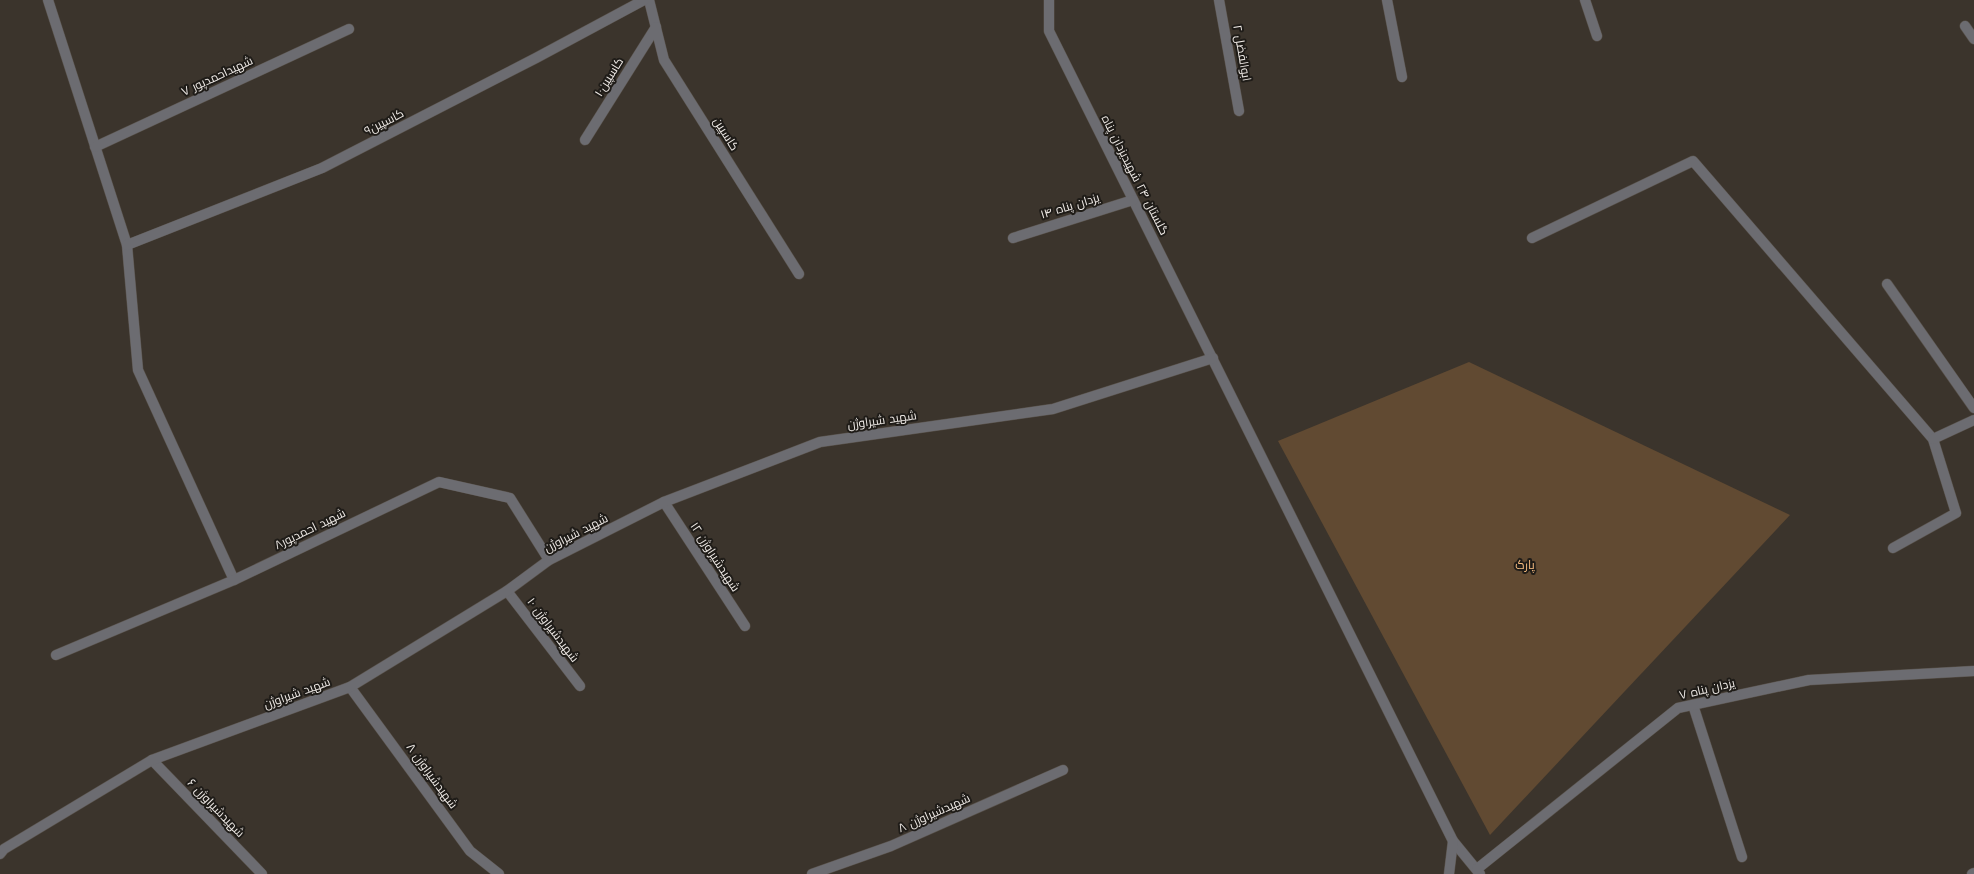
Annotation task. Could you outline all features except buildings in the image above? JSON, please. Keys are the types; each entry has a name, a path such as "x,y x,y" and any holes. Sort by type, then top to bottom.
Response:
{"street":[{"path":"48,0 126,245 138,370 234,580"},
{"name":"کاسپین۹","path":"126,245 322,168 536,58 644,0"},
{"name":"کاسپین","path":"649,0 664,60 799,274"},
{"name":"گلستان ۲۴ شهیدیزدان پناه","path":"1049,0 1049,31 1453,841 1479,872"},
{"name":"ابوالفضل ۲","path":"1219,0 1239,111"},
{"path":"1387,0 1402,77"},
{"path":"1585,0 1597,36"},
{"path":"1965,26 1974,39"},
{"name":"کاسپین۱۰","path":"584,140 656,27"},
{"name":"شهیداحمدپور ۷","path":"95,147 349,29"},
{"path":"1532,238 1693,161 1933,439 1956,513 1893,548"},
{"name":"یزدان پناه ۱۴","path":"1013,238 1133,200"},
{"path":"1887,284 1974,408"},
{"name":"شهید شیراوژن","path":"2,848 152,760 350,687 507,591 549,560 664,502 820,442 1053,409 1213,358"},
{"path":"1933,439 1974,420"},
{"name":"شهید احمدپور۸","path":"56,655 234,580 439,482 510,498 549,560"},
{"name":"شهیدشیراوژن ۱۲","path":"664,502 745,626"},
{"name":"شهیدشیراوژن ۱۰","path":"507,591 580,686"},
{"name":"یزدان پناه ۷","path":"1479,872 1678,708 1808,680 1974,671"},
{"name":"شهیدشیراوژن ۸","path":"350,687 470,851 499,874"},
{"path":"1693,705 1742,858"},
{"name":"شهیدشیراوژن ۶","path":"152,760 262,874"},
{"name":"شهیدشیراوژن ۸","path":"812,874 891,846 1063,770"},
{"path":"1449,874 1453,841"}],"green space":[{"name":"پارک","path":"1469,362 1790,515 1490,835 1278,441"}]}
